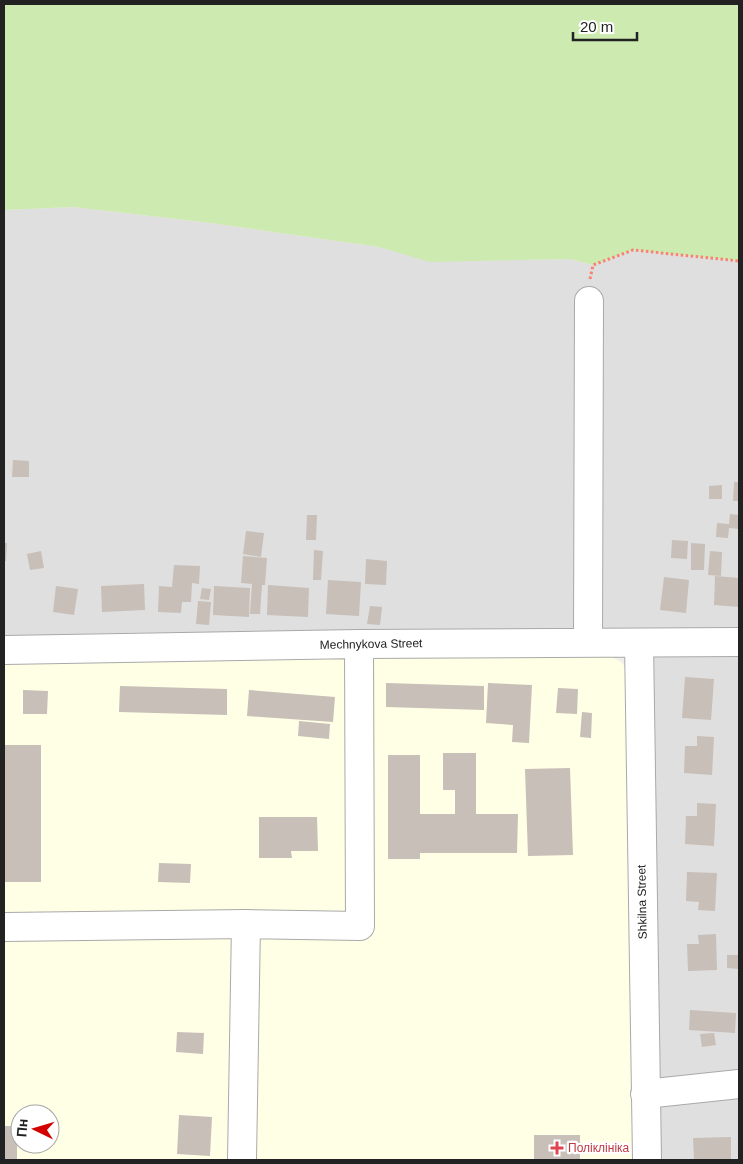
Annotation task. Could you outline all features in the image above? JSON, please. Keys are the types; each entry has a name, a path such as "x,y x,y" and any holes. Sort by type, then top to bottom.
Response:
{"street":[{"path":"588,643 589,301"},
{"name":"Mechnykova Street","path":"4,650 359,644 739,642"},
{"name":"Shkilna Street","path":"638,643 647,1160"},
{"path":"4,927 246,924 360,926 359,644"},
{"path":"242,1160 246,924"},
{"path":"645,1094 739,1084"}],"path":[{"path":"589,301 593,264 633,250 739,261"}],"shaded area":[{"path":"73,207 211,223 379,247 433,261 570,259 593,265 633,250 739,261 739,631 117,633 4,636 4,210"},
{"path":"739,650 739,1160 657,1160 650,652"},
{"path":"606,654 621,662 628,670 638,1160 4,1160 4,660"}],"green space":[{"path":"4,4 739,4 739,261 633,250 593,265 570,259 430,262 379,247 211,223 73,207 4,210"}],"building":[{"path":"13,460 29,461 29,477 12,477"},
{"path":"734,482 739,482 739,501 733,501"},
{"path":"722,485 722,499 709,499 709,486"},
{"path":"730,514 739,515 739,529 729,528 728,538 716,537 717,523 729,524"},
{"path":"307,515 317,515 316,540 306,540"},
{"path":"246,531 264,533 261,557 243,554"},
{"path":"672,540 688,541 687,559 671,558"},
{"path":"4,543 7,543 6,561 4,561"},
{"path":"691,543 705,544 704,570 691,570"},
{"path":"314,550 323,551 321,580 313,580"},
{"path":"41,551 44,568 30,570 27,554"},
{"path":"710,551 722,552 721,576 708,575"},
{"path":"243,556 267,558 265,585 262,585 260,614 250,614 252,584 241,583"},
{"path":"366,559 387,561 386,585 365,584"},
{"path":"174,565 200,566 199,584 192,583 191,602 182,602 181,613 158,612 159,586 172,587"},
{"path":"715,576 739,578 739,607 714,605"},
{"path":"664,577 689,580 686,613 660,610"},
{"path":"328,580 361,582 359,616 326,614"},
{"path":"144,584 145,610 102,612 101,586"},
{"path":"268,585 309,588 308,617 267,615"},
{"path":"56,586 78,589 74,615 53,612"},
{"path":"214,586 250,588 249,617 213,615"},
{"path":"202,588 211,589 209,600 200,599"},
{"path":"198,601 211,602 209,625 196,624"},
{"path":"370,606 382,607 380,625 367,624"},
{"path":"685,677 714,679 711,720 682,718"},
{"path":"386,683 484,686 484,710 386,707"},
{"path":"488,683 532,685 529,743 512,742 513,725 486,723"},
{"path":"120,686 227,689 227,715 119,712"},
{"path":"558,688 578,689 577,714 556,713"},
{"path":"23,690 48,691 47,714 23,714"},
{"path":"249,690 335,697 333,722 247,716"},
{"path":"582,712 592,713 591,738 580,737"},
{"path":"299,721 330,724 329,739 298,736"},
{"path":"697,736 714,737 712,775 684,773 685,746 697,746"},
{"path":"4,745 41,745 41,882 4,882"},
{"path":"443,753 476,753 476,814 518,814 517,853 420,853 420,859 388,859 388,755 420,755 420,814 455,814 455,790 443,790"},
{"path":"570,768 573,855 528,856 525,769"},
{"path":"697,803 716,804 714,846 685,844 686,816 697,816"},
{"path":"259,817 317,817 318,851 291,851 292,858 259,858"},
{"path":"159,863 191,864 190,883 158,882"},
{"path":"687,872 717,873 715,911 698,910 699,902 686,901"},
{"path":"716,934 717,970 688,971 687,944 699,944 698,935"},
{"path":"727,955 739,955 739,969 727,968"},
{"path":"690,1010 736,1013 735,1033 689,1030"},
{"path":"177,1032 204,1033 203,1054 176,1052"},
{"path":"714,1033 716,1045 702,1047 700,1034"},
{"path":"179,1115 212,1117 210,1156 177,1154"},
{"path":"4,1126 10,1126 10,1154 17,1154 17,1160 4,1160"},
{"name":"Поліклініка","path":"534,1135 580,1135 580,1160 534,1160"},
{"path":"731,1137 731,1160 694,1160 693,1138"}],"place":[{"name":"Поліклініка","path":"557,1148"}]}
